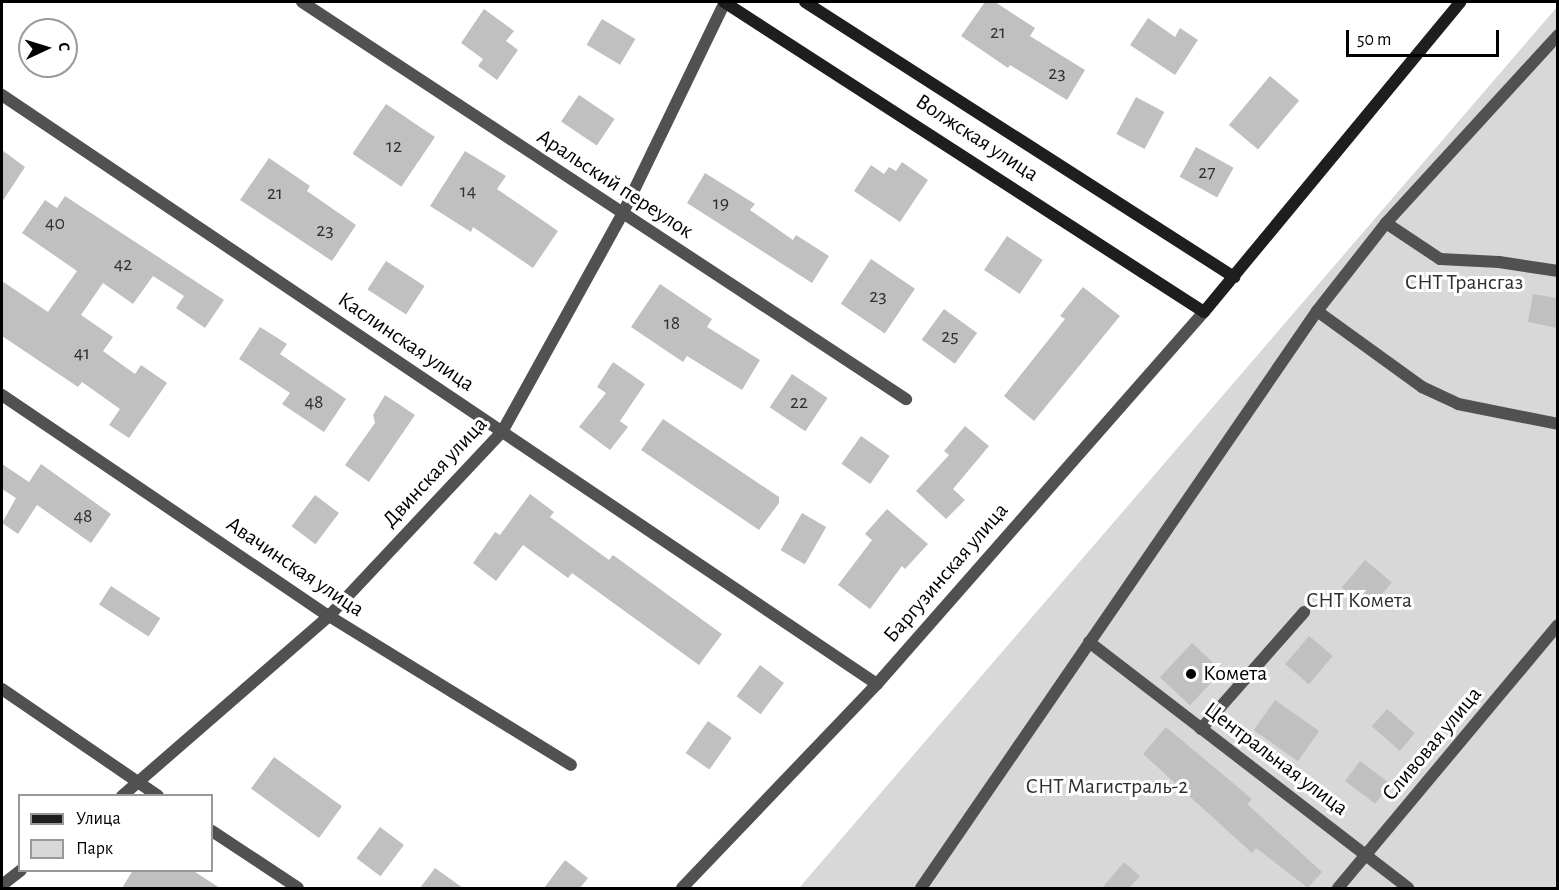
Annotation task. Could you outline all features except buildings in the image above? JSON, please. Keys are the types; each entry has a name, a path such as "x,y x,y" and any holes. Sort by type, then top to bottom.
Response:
{"street":[{"name":"Аральский переулок","path":"302,2 622,215 906,399"},
{"name":"Двинская улица","path":"123,794 139,783 329,616 502,432 622,215 725,2"},
{"name":"Волжская улица","path":"725,2 1204,312"},
{"name":"Волжская улица","path":"805,2 1234,277"},
{"name":"Баргузинская улица","path":"682,888 877,684 1204,312 1460,2"},
{"path":"921,888 1317,311 1386,223 1557,35"},
{"name":"Каслинская улица","path":"2,94 877,684"},
{"path":"1386,223 1440,259 1499,262 1557,271"},
{"path":"1317,311 1422,387 1458,404 1557,424"},
{"name":"Авачинская улица","path":"2,395 329,616 571,765"},
{"path":"1201,729 1304,612"},
{"name":"Сливовая улица","path":"1338,888 1557,625"},
{"name":"Центральная улица","path":"1089,642 1408,888"},
{"path":"2,689 156,794"},
{"path":"213,832 298,888"},
{"path":"2,885 18,872"}],"green space":[{"path":"1557,7 1557,888 799,888"}],"place":[{"name":"Комета","path":"1191,674"}],"park label":[{"name":"СНТ Трансгаз","path":"1464,283"},
{"name":"СНТ Комета","path":"1359,601"},
{"name":"СНТ Магистраль-2","path":"1107,787"}]}
